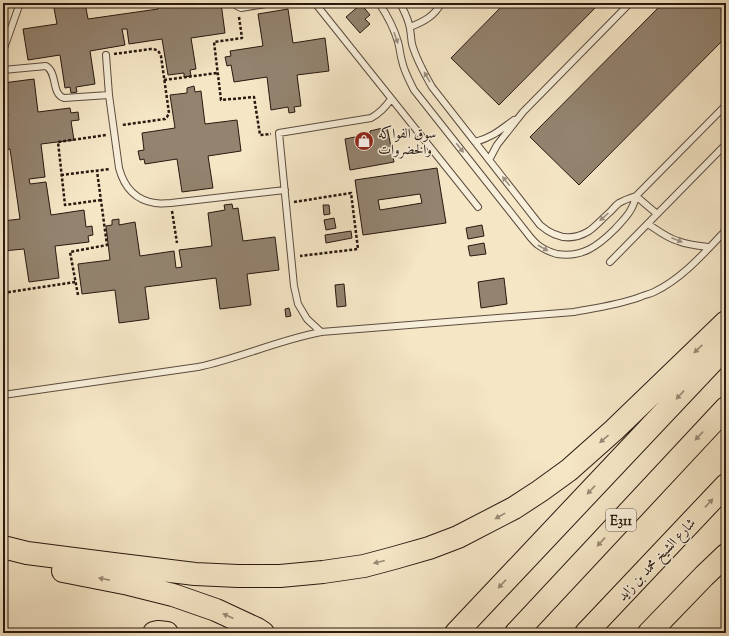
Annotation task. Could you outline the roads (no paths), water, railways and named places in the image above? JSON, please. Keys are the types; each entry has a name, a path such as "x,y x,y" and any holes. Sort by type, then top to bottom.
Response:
{"highway":[{"path":"3,547 27,553 112,564 195,574 238,576 280,576 344,569 364,566 429,548 458,537 514,508 569,470 614,430 726,322"},
{"path":"456,633 726,347"},
{"name":"E311","path":"516,633 726,408"},
{"name":"شارع الشيخ محمد بن زايد","path":"586,633 726,485"},
{"path":"649,633 726,555"},
{"path":"3,559 129,584 173,595 216,610 263,633"},
{"path":"667,633 726,566"},
{"path":"154,633 167,633"}],"lane":[{"path":"3,51 20,3"},
{"path":"236,4 241,8 246,8 272,3"},
{"path":"316,3 478,207"},
{"path":"379,3 392,25 404,68 414,90 537,245 551,252 566,255 581,253 595,246 607,237 632,209 636,196"},
{"path":"408,3 401,4 407,16 412,44 424,73 432,87 540,225 549,232 559,236 570,238 590,230 617,204 623,200 636,196 726,105"},
{"path":"410,27 428,18 434,13 441,3"},
{"path":"489,160 497,144 523,112 630,3"},
{"path":"106,55 109,95 119,168 121,178 130,191 142,200 156,204 285,190"},
{"path":"3,70 46,66 51,69 58,94 64,98 109,95"},
{"path":"321,332 307,319 298,304 294,286 279,133 371,118 379,114 391,99"},
{"path":"475,142 491,137 523,112"},
{"path":"610,262 726,144"},
{"path":"636,196 657,214"},
{"path":"648,224 676,241 690,245 709,247"},
{"path":"3,395 198,367 321,332 601,308 654,292 677,278 726,230"}],"place":[{"name":"سوق الفواكه والخضروات","path":"364,141"}]}
